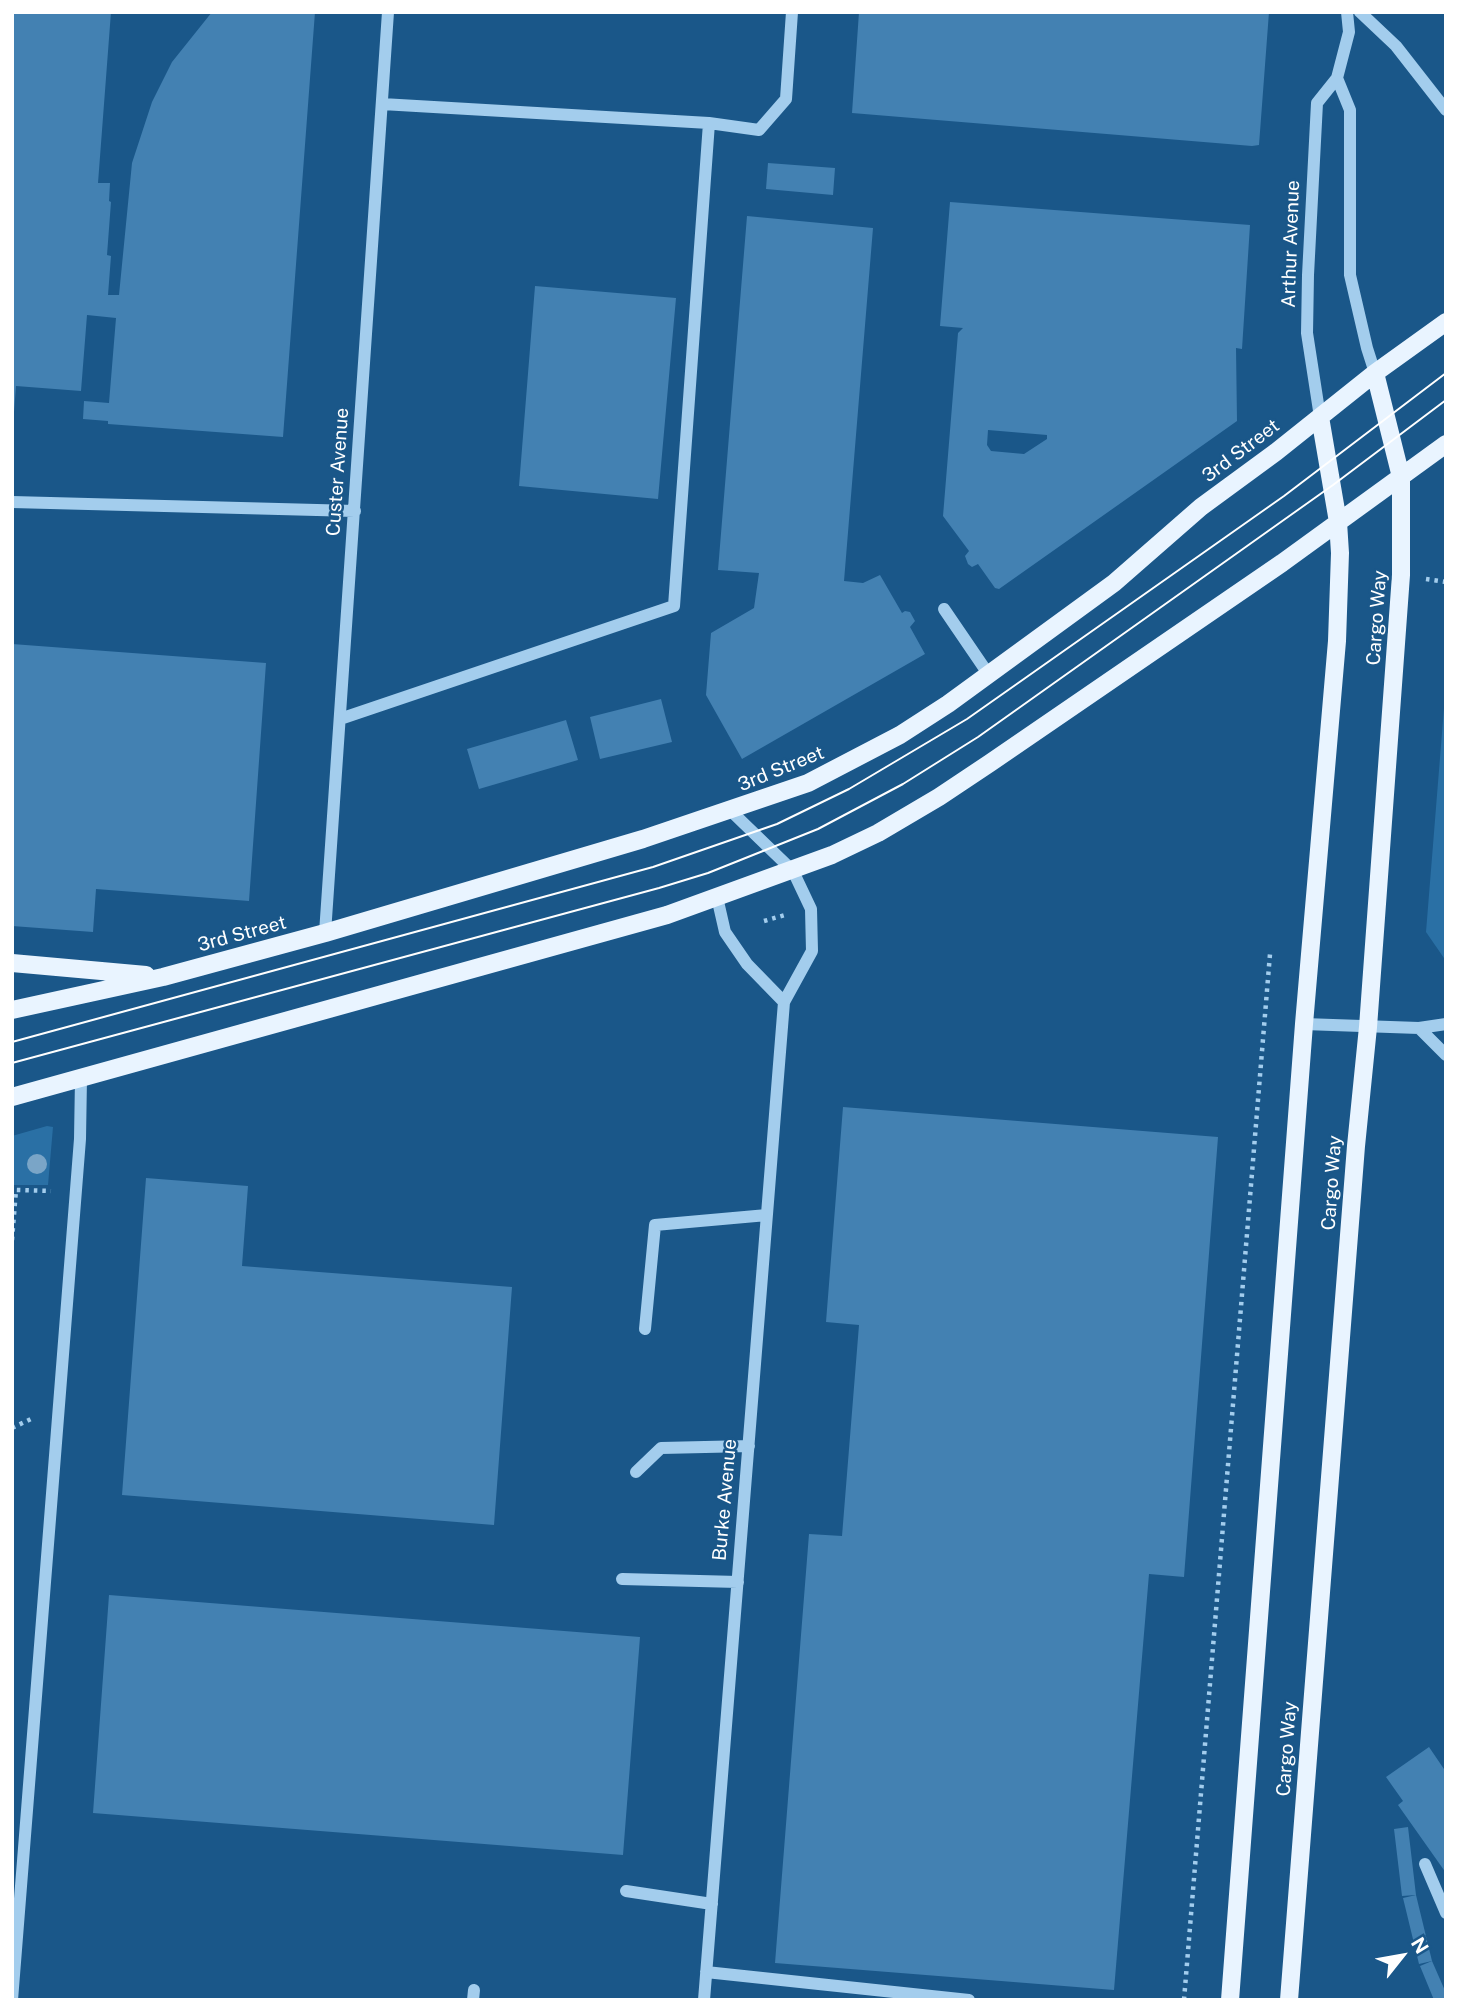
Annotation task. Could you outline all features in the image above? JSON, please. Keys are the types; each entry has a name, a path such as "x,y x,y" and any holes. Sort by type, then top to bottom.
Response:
{"main road":[{"name":"3rd Street","path":"12,1010 163,977 325,933 731,811 798,788 846,765 900,735 989,675 1114,583 1201,508 1375,373 1446,322"},
{"name":"Cargo Way","path":"1289,2000 1356,1146 1368,1027 1401,575 1401,477 1375,373"},
{"name":"Cargo Way","path":"1230,2000 1304,1024 1337,641 1340,553 1338,522 1320,417"},
{"path":"12,1097 667,915 793,871 878,833 939,797 1276,567 1446,444"},
{"path":"12,963 163,977"}],"street":[{"name":"Custer Avenue","path":"325,933 388,12"},
{"path":"382,104 709,123 759,130 786,99 792,12"},
{"name":"Arthur Avenue","path":"1320,417 1307,333 1317,103 1337,78 1349,32 1347,12"},
{"path":"1360,12 1396,46 1446,110"},
{"path":"1337,78 1350,110 1350,275 1375,373"},
{"path":"340,719 674,606 709,123"},
{"path":"12,502 355,511"},
{"path":"944,609 989,675"},
{"name":"Burke Avenue","path":"704,2000 784,1002 813,951 811,909 793,871 731,811"},
{"path":"717,897 725,932 747,964 784,1002"},
{"path":"1304,1024 1419,1028 1446,1024"},
{"path":"1419,1028 1446,1055"},
{"path":"12,2000 80,1139 82,1077"},
{"path":"645,1329 655,1226 767,1215"},
{"path":"636,1472 661,1448 748,1446"},
{"path":"622,1579 738,1583"},
{"path":"1426,1864 1443,1898 1446,1913"},
{"path":"626,1891 712,1904"},
{"path":"706,1972 970,2000"}],"path":[{"path":"764,922 785,915"},
{"path":"1184,2000 1270,954"},
{"path":"12,1240 16,1190 51,1192 52,1179"}],"shaded area":[{"path":"1446,683 1446,961 1426,932"},
{"path":"47,1126 53,1127 48,1185 12,1185 12,1136"}],"building":[{"path":"12,12 111,12 98,183 110,183 107,255 111,256 108,295 119,295 132,163 152,102 172,62 212,12 315,12 283,437 108,424 108,421 83,419 84,401 109,403 116,318 87,315 81,391 16,386 12,412"},
{"path":"859,12 1269,12 1259,145 852,113"},
{"path":"768,163 835,168 833,195 766,189"},
{"path":"950,202 1250,225 1242,349 1236,348 1237,421 999,589 995,588 978,564 972,567 968,564 965,556 969,551 943,516 958,333 963,328 940,326","holes":["988,430 1047,435 1047,439 1024,454 991,451 987,445"]},
{"path":"747,216 873,228 844,581 863,583 880,575 902,613 910,612 915,621 910,627 925,654 742,759 706,695 711,633 754,608 759,573 718,570"},
{"path":"535,286 676,298 658,499 519,486"},
{"path":"12,644 266,663 249,901 96,889 93,932 12,926"},
{"path":"661,699 672,742 600,759 590,717"},
{"path":"566,720 578,760 479,789 467,749"},
{"path":"843,1107 1218,1137 1184,1577 1149,1574 1114,1990 775,1963 809,1534 842,1536 859,1325 826,1322"},
{"path":"146,1178 248,1186 242,1266 512,1287 494,1525 122,1495"},
{"path":"109,1595 640,1637 623,1855 93,1813"},
{"path":"1429,1747 1446,1772 1446,1873 1398,1805 1403,1801 1386,1777"},
{"path":"1408,1827 1416,1895 1402,1896 1394,1829"},
{"path":"1416,1895 1432,1961 1419,1964 1403,1898"},
{"path":"1432,1961 1446,1993 1446,2000 1434,2000 1420,1966"}],"tram line":[{"path":"12,1042 653,867 777,824 849,789 967,719 1284,496 1446,373"},
{"path":"12,1063 659,888 708,873 818,829 903,784 978,737 1333,485 1446,400"}]}
